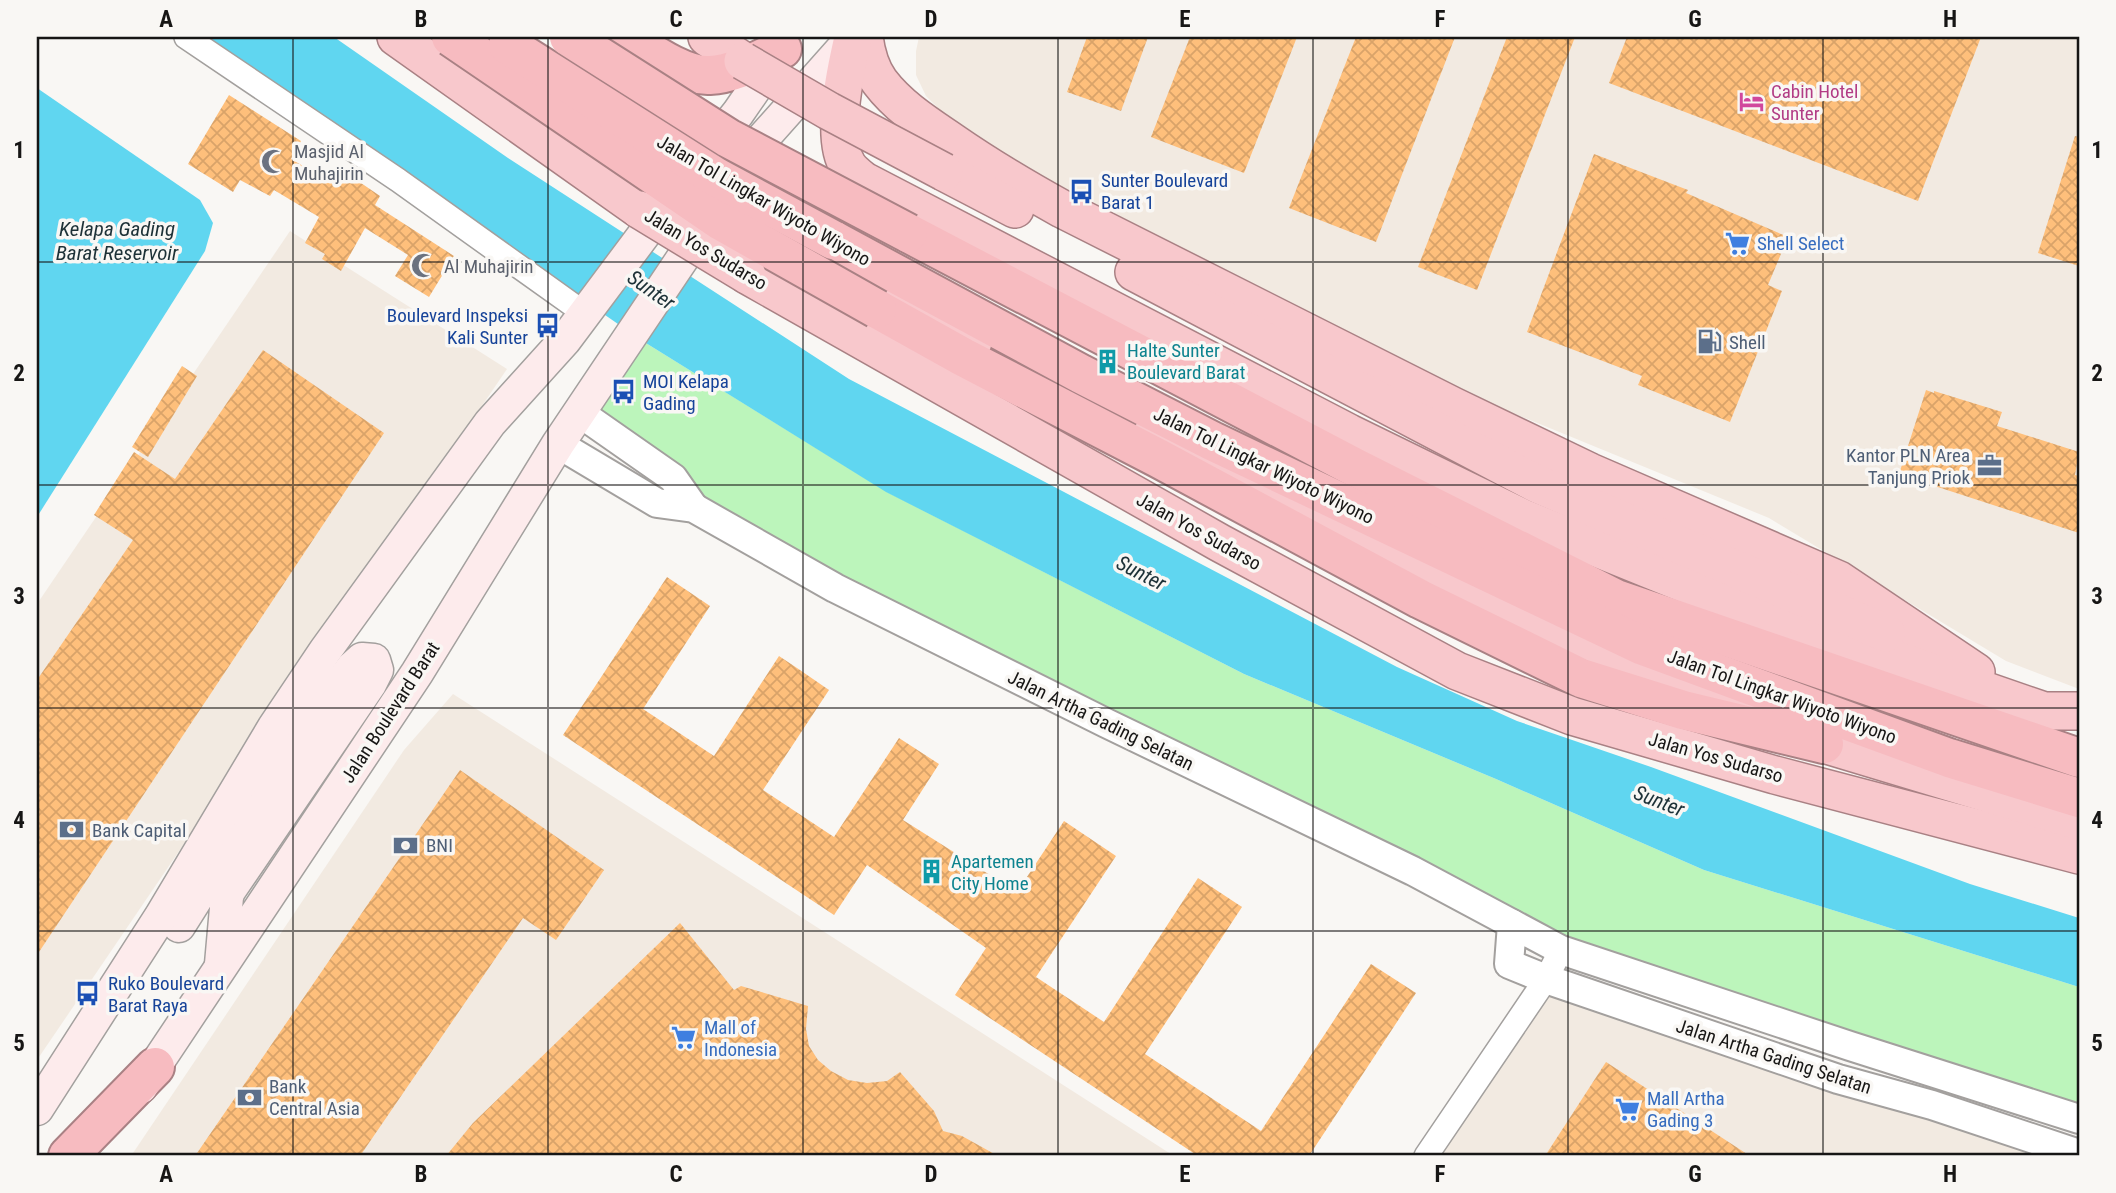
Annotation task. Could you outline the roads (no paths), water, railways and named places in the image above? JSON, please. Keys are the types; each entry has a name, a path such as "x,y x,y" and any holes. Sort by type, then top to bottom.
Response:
{"highway":[{"name":"Jalan Yos Sudarso","path":"396,37 640,210 747,275 1220,543 1445,665 1572,716 1775,775 2079,855"},
{"path":"453,37 652,178 660,191 652,222"},
{"path":"453,37 721,221 963,357 1420,599 1581,678 1683,710 1824,744 2079,821"},
{"name":"Jalan Tol Lingkar Wiyoto Wiyono","path":"495,37 716,177 1082,374 1353,509 1643,646 1949,758 2079,798"},
{"name":"Jalan Tol Lingkar Wiyoto Wiyono","path":"569,37 728,138 1344,461 1616,599 2079,758"},
{"path":"626,37 670,65 708,76 736,69 786,43"},
{"path":"707,37 829,111 1537,484 2008,685 2079,710"},
{"path":"853,37 843,85 841,145 848,166 864,181 1496,511 1586,547 1677,595 1735,621 2079,736"},
{"path":"864,37 866,51 878,80 892,97 923,122 1000,175 1062,209 1465,412 1590,472 1839,580 1976,671"},
{"path":"830,257 826,242 831,211 839,198 850,188 864,181"},
{"path":"714,210 734,222 758,224 812,247 990,352 1387,553 1824,744"},
{"path":"1349,433 1525,519 1740,606 2044,711 2079,710"},
{"path":"68,1156 155,1067"}],"main road":[{"name":"Jalan Boulevard Barat","path":"91,1156 155,1067 417,673 558,444 714,210 764,137 853,37"},
{"path":"41,1103 161,916 274,727 325,651 489,423 565,340 652,222 738,113 786,43"},
{"path":"41,1103 96,1052 295,744 352,668 362,659 374,660 377,670 370,684 229,891 220,968"}],"street":[{"path":"186,37 398,180 586,312"},
{"name":"Jalan Artha Gading Selatan","path":"580,413 673,478 694,508"},
{"name":"Jalan Artha Gading Selatan","path":"558,444 657,503 694,508 835,588 1413,872 1561,950 2079,1119"},
{"name":"Jalan Artha Gading Selatan","path":"1512,924 1509,964 1839,1079 1932,1105 2079,1154"},
{"path":"1426,1156 1546,979 1561,950"}],"water":[{"name":"Sunter","path":"205,37 334,37 508,158 849,379 1397,667 1517,721 1970,884 2079,918 2079,987 1704,870 1496,779 1244,674 886,492 641,340"},
{"name":"Kelapa Gading Barat Reservoir","path":"37,88 200,200 213,223 205,251 37,517"}],"place":[{"name":"Cabin Hotel Sunter","path":"1751,102"},
{"name":"Masjid Al Muhajirin","path":"274,162"},
{"name":"Sunter Boulevard Barat 1","path":"1081,191"},
{"name":"Shell Select","path":"1737,243"},
{"name":"Al Muhajirin","path":"424,266"},
{"name":"Boulevard Inspeksi Kali Sunter","path":"548,326"},
{"name":"Shell","path":"1709,342"},
{"name":"Halte Sunter Boulevard Barat","path":"1107,361"},
{"name":"MOI Kelapa Gading","path":"623,392"},
{"name":"Kantor PLN Area Tanjung Priok","path":"1990,466"},
{"name":"Bank Capital","path":"72,830"},
{"name":"BNI","path":"406,845"},
{"name":"Apartemen City Home","path":"931,872"},
{"name":"Ruko Boulevard Barat Raya","path":"88,994"},
{"name":"Mall of Indonesia","path":"684,1038"},
{"name":"Bank Central Asia","path":"249,1097"},
{"name":"Mall Artha Gading 3","path":"1627,1109"}]}
